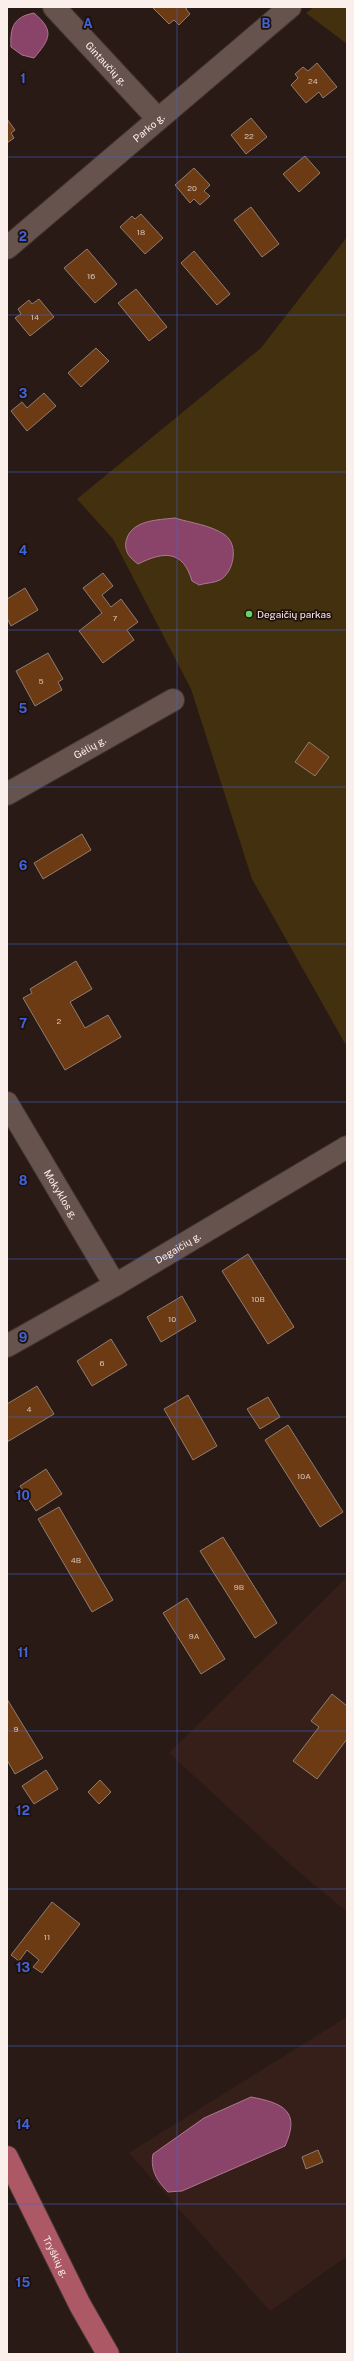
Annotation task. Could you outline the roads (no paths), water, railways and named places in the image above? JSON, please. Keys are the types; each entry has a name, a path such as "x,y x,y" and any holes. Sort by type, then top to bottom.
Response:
{"main road":[{"name":"Tryškių g.","path":"7,2157 80,2305 108,2354"}],"street":[{"name":"Gintaučių g.","path":"54,7 158,119"},
{"name":"Parko g.","path":"7,248 290,7"},
{"name":"Gėlių g.","path":"7,794 173,700"},
{"name":"Mokyklos g.","path":"7,1103 114,1285"},
{"name":"Degaičių g.","path":"7,1346 114,1285 347,1147"}],"place":[{"name":"Degaičių parkas","path":"249,614"}]}
